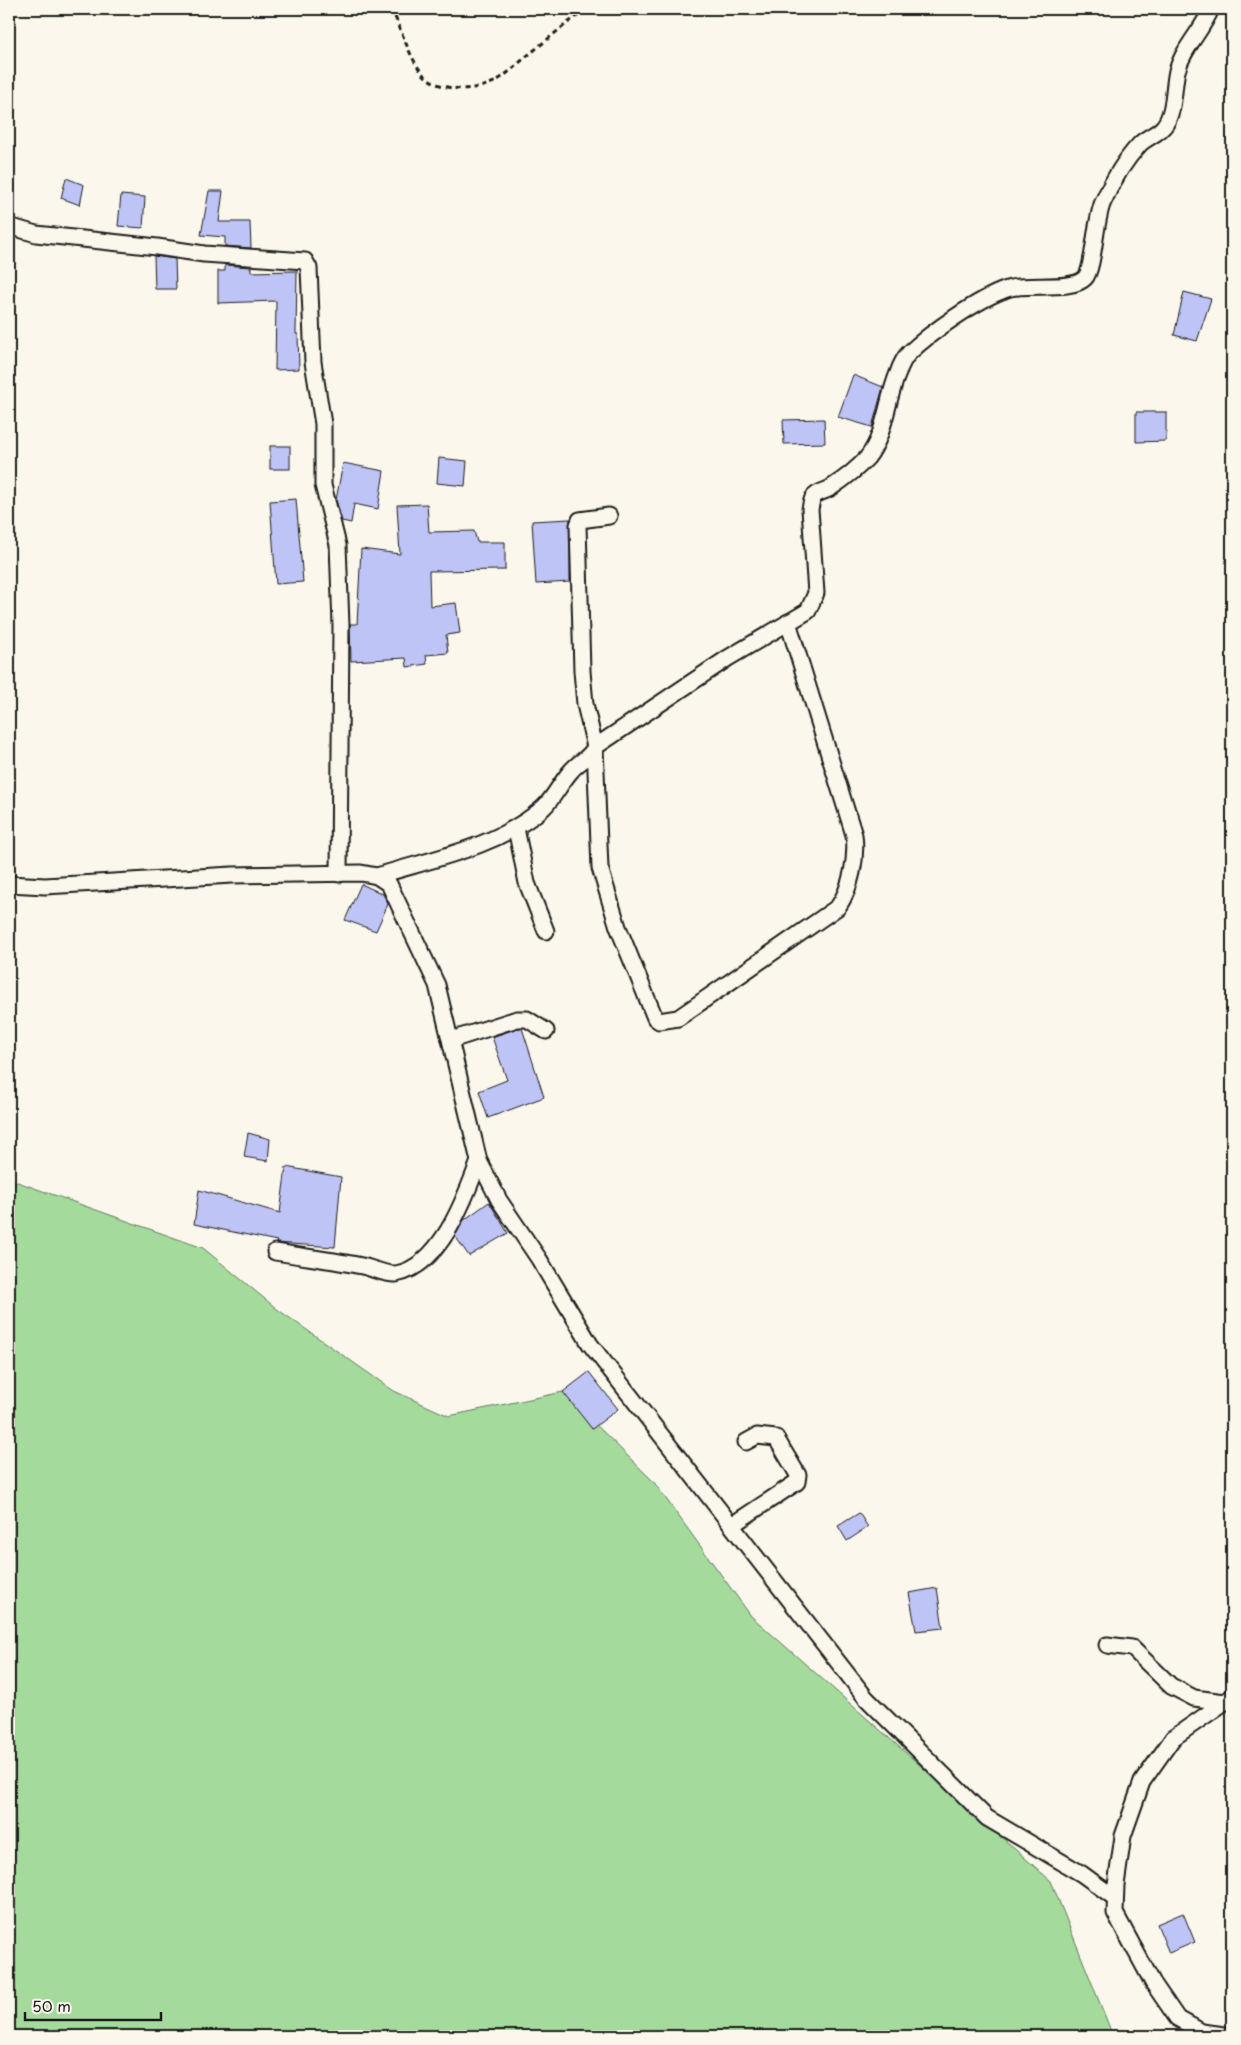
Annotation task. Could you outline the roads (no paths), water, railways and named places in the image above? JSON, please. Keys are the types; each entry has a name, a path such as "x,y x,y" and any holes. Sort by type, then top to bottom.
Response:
{"street":[{"path":"377,876 466,849 516,828 545,807 572,769 591,756 596,747 728,658 808,610 816,593 810,509 813,498 819,492 830,489 854,470 866,458 877,442 898,373 908,354 963,312 1007,289 1076,283 1085,279 1090,270 1095,230 1102,203 1124,165 1140,144 1163,127 1169,117 1177,71 1183,54 1203,28 1211,9"},
{"path":"9,226 36,234 204,254 305,261 310,268 313,362 323,424 323,485 338,545 341,625 339,874"},
{"path":"609,516 580,520 578,525 582,671 585,704 596,747 600,868 618,927 655,1018 659,1021 666,1022 678,1018 838,907 846,895 856,848 854,835 788,622"},
{"path":"516,828 527,883 546,931"},
{"path":"9,884 45,886 232,875 361,872 377,876 389,884 437,985 479,1161 499,1200 539,1259 590,1344 866,1698 987,1818 1082,1874 1115,1898"},
{"path":"451,1040 517,1019 527,1019 546,1031"},
{"path":"275,1252 363,1266 393,1274 409,1270 432,1251 446,1235 465,1199 479,1161"},
{"path":"732,1525 797,1482 798,1475 776,1438 757,1436 746,1442"},
{"path":"1107,1645 1132,1648 1171,1686 1194,1698 1229,1700"},
{"path":"1229,1700 1173,1738 1142,1782 1124,1836 1115,1898 1115,1913 1153,1983 1177,2018 1202,2032 1232,2036"}]}
